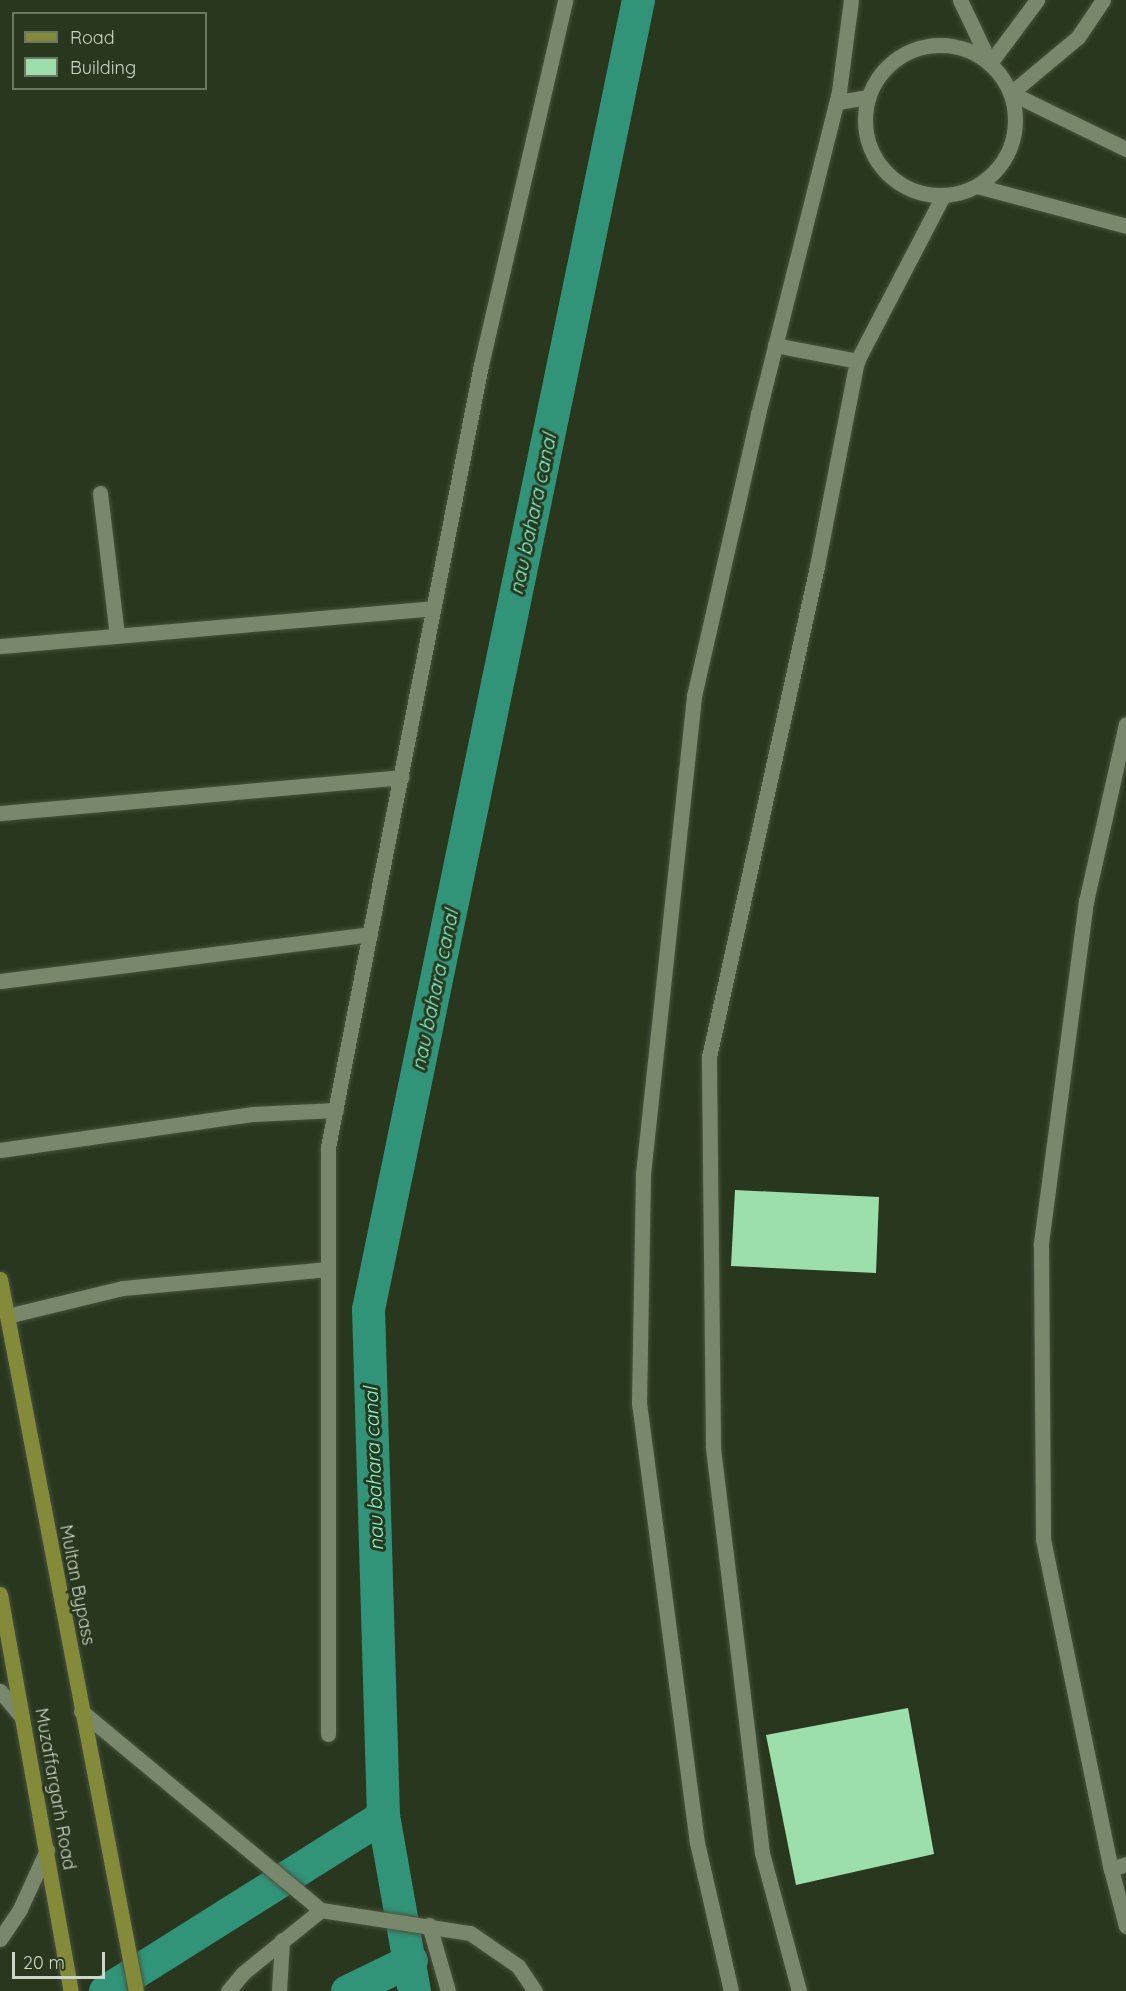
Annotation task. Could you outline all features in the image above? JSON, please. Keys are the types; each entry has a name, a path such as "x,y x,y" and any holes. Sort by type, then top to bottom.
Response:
{"main road":[{"name":"Multan Bypass","path":"0,1279 81,1711 120,1897 136,1991"},
{"name":"Muzaffargarh Road","path":"0,1594 71,1991"}],"street":[{"path":"328,1734 328,1146 481,365 565,0"},
{"path":"731,1991 697,1843 639,1404 642,1174 694,696 775,345 837,102 851,0"},
{"path":"960,0 990,63 1011,93 1016,129 1011,147 1003,163 977,186 943,196 908,189 880,167 866,134 869,97 889,65 921,47 958,47 990,63"},
{"path":"990,63 1037,0"},
{"path":"1011,93 1078,37 1103,0"},
{"path":"1011,93 1126,149"},
{"path":"837,102 869,97"},
{"path":"977,186 1126,226"},
{"path":"799,1991 762,1853 713,1446 709,1057 817,566 857,362 943,196"},
{"path":"775,345 857,362"},
{"path":"100,493 117,635"},
{"path":"0,646 434,608"},
{"path":"1126,724 1086,901 1041,1244 1043,1539 1119,1866 1126,1926"},
{"path":"0,813 400,777"},
{"path":"0,981 370,934"},
{"path":"0,1150 253,1114 336,1110"},
{"path":"7,1316 123,1288 328,1269"},
{"path":"0,1691 22,1717"},
{"path":"81,1711 321,1910 429,1925 470,1934 518,1966 535,1991"},
{"path":"0,1940 20,1909 47,1850"},
{"path":"228,1991 282,1940 321,1910"},
{"path":"429,1925 448,1991"},
{"path":"279,1991 282,1940"}],"building":[{"path":"735,1190 879,1197 876,1273 731,1266"},
{"path":"908,1708 934,1854 796,1885 766,1735"}],"waterway":[{"name":"nau bahara canal","path":"414,1991 383,1816 368,1309 638,0"},
{"path":"105,1991 383,1816"},
{"path":"347,1991 411,1960"}]}
